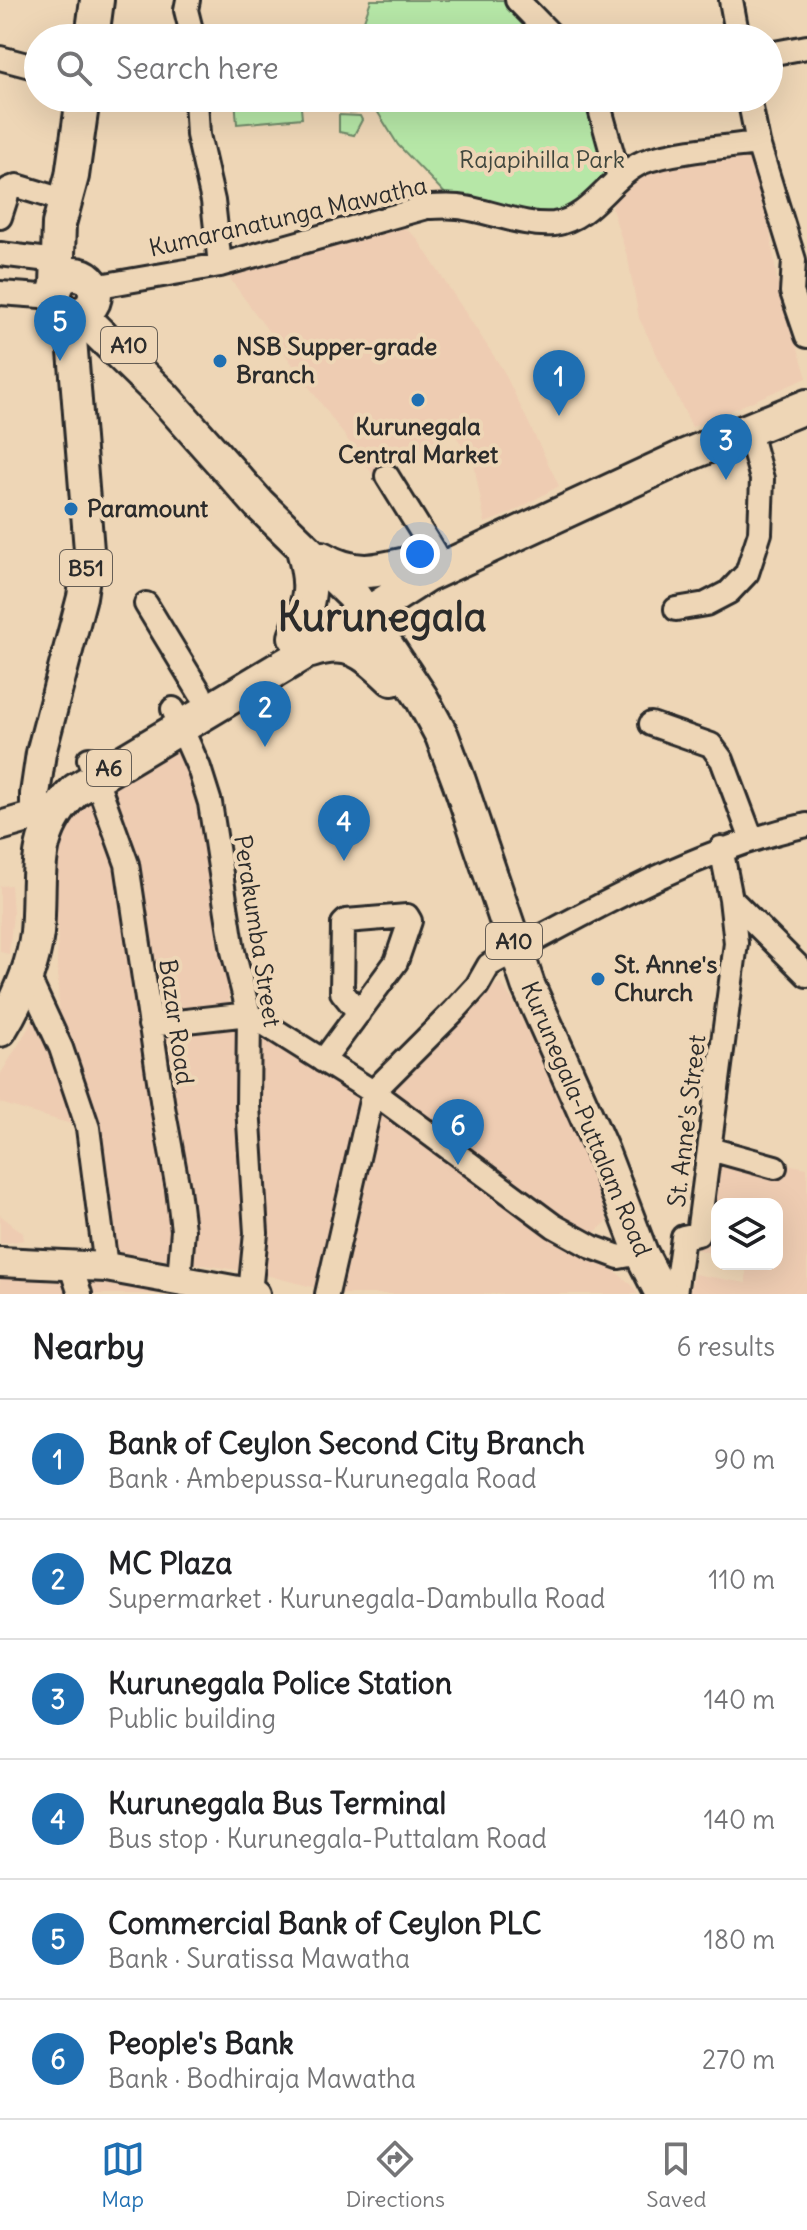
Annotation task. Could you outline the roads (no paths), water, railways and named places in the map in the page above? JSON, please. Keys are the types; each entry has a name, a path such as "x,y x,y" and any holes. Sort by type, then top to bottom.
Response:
{"highway":[{"path":"94,24 97,0"},
{"path":"74,291 69,189 81,112"},
{"name":"A10","path":"74,291 259,504 302,546 353,609"},
{"name":"A6","path":"0,1001 16,952 24,846 35,816 59,782 93,767 185,709 300,645 425,563 685,436 807,386"},
{"name":"A6","path":"425,563 807,406"},
{"path":"302,546 333,564 360,572 425,563"},
{"path":"302,546 311,584 300,645 349,647 398,674 398,618 425,563"},
{"name":"Kurunegala-Puttalam Road","path":"353,609 398,674 435,759 511,954 526,1014 633,1255 647,1294"},
{"name":"A6","path":"0,1030 12,1011 37,932 38,861 45,832 62,804 93,767"},
{"name":"Kurunegala-Puttalam Road","path":"633,1255 662,1294"}],"main road":[{"name":"B51","path":"35,816 41,753 82,597 89,550 74,291"},
{"path":"0,826 35,816"},
{"path":"0,1262 106,1267 252,1294"}],"street":[{"path":"188,0 186,10 190,24"},
{"path":"517,0 540,24"},
{"path":"731,0 735,24"},
{"path":"783,51 807,47"},
{"path":"0,58 24,64"},
{"path":"197,112 198,135 213,201 220,265"},
{"path":"601,112 619,178"},
{"path":"752,112 758,143 794,260 792,292 807,336"},
{"name":"Kumaranatunga Mawatha","path":"74,291 220,265 427,207 458,207 553,224 573,219 590,208 610,184 644,162 758,143"},
{"path":"0,217 12,187 69,189"},
{"path":"0,254 74,291"},
{"path":"0,293 74,291"},
{"path":"676,609 706,604 729,592 747,573 760,533 762,479 748,428"},
{"path":"387,476 425,563"},
{"name":"Perakumba Street","path":"146,604 185,709 210,803 233,951 249,1014 248,1106 256,1233 252,1294"},
{"path":"651,724 711,745 722,760 752,840"},
{"name":"Bazar Road","path":"93,767 127,864 178,1189 183,1230 179,1280"},
{"path":"327,1294 373,1092 477,986 489,965 630,890 721,848 807,825"},
{"name":"St. Anne's Street","path":"675,1294 683,1237 698,1234 736,943 721,848"},
{"path":"731,899 807,975"},
{"path":"26,972 61,1048 88,1128 106,1267"},
{"path":"323,1061 359,1013"},
{"path":"150,1025 249,1014 373,1092 554,1226 592,1247 633,1255"},
{"path":"710,1149 775,1167"},
{"path":"70,1264 80,1294"}],"place":[{"name":"Commercial Bank of Ceylon PLC","path":"60,361"},
{"name":"NSB Supper-grade Branch","path":"220,361"},
{"name":"Kurunegala Central Market","path":"418,400"},
{"name":"Bank of Ceylon Second City Branch","path":"559,416"},
{"name":"Kurunegala Police Station","path":"726,480"},
{"name":"Paramount","path":"71,509"},
{"name":"MC Plaza","path":"265,747"},
{"name":"Kurunegala Bus Terminal","path":"344,861"},
{"name":"St. Anne's Church","path":"598,979"},
{"name":"People's Bank","path":"458,1165"}],"district":[{"name":"Kurunegala","path":"382,617"}],"park label":[{"name":"Rajapihilla Park","path":"542,160"}]}
